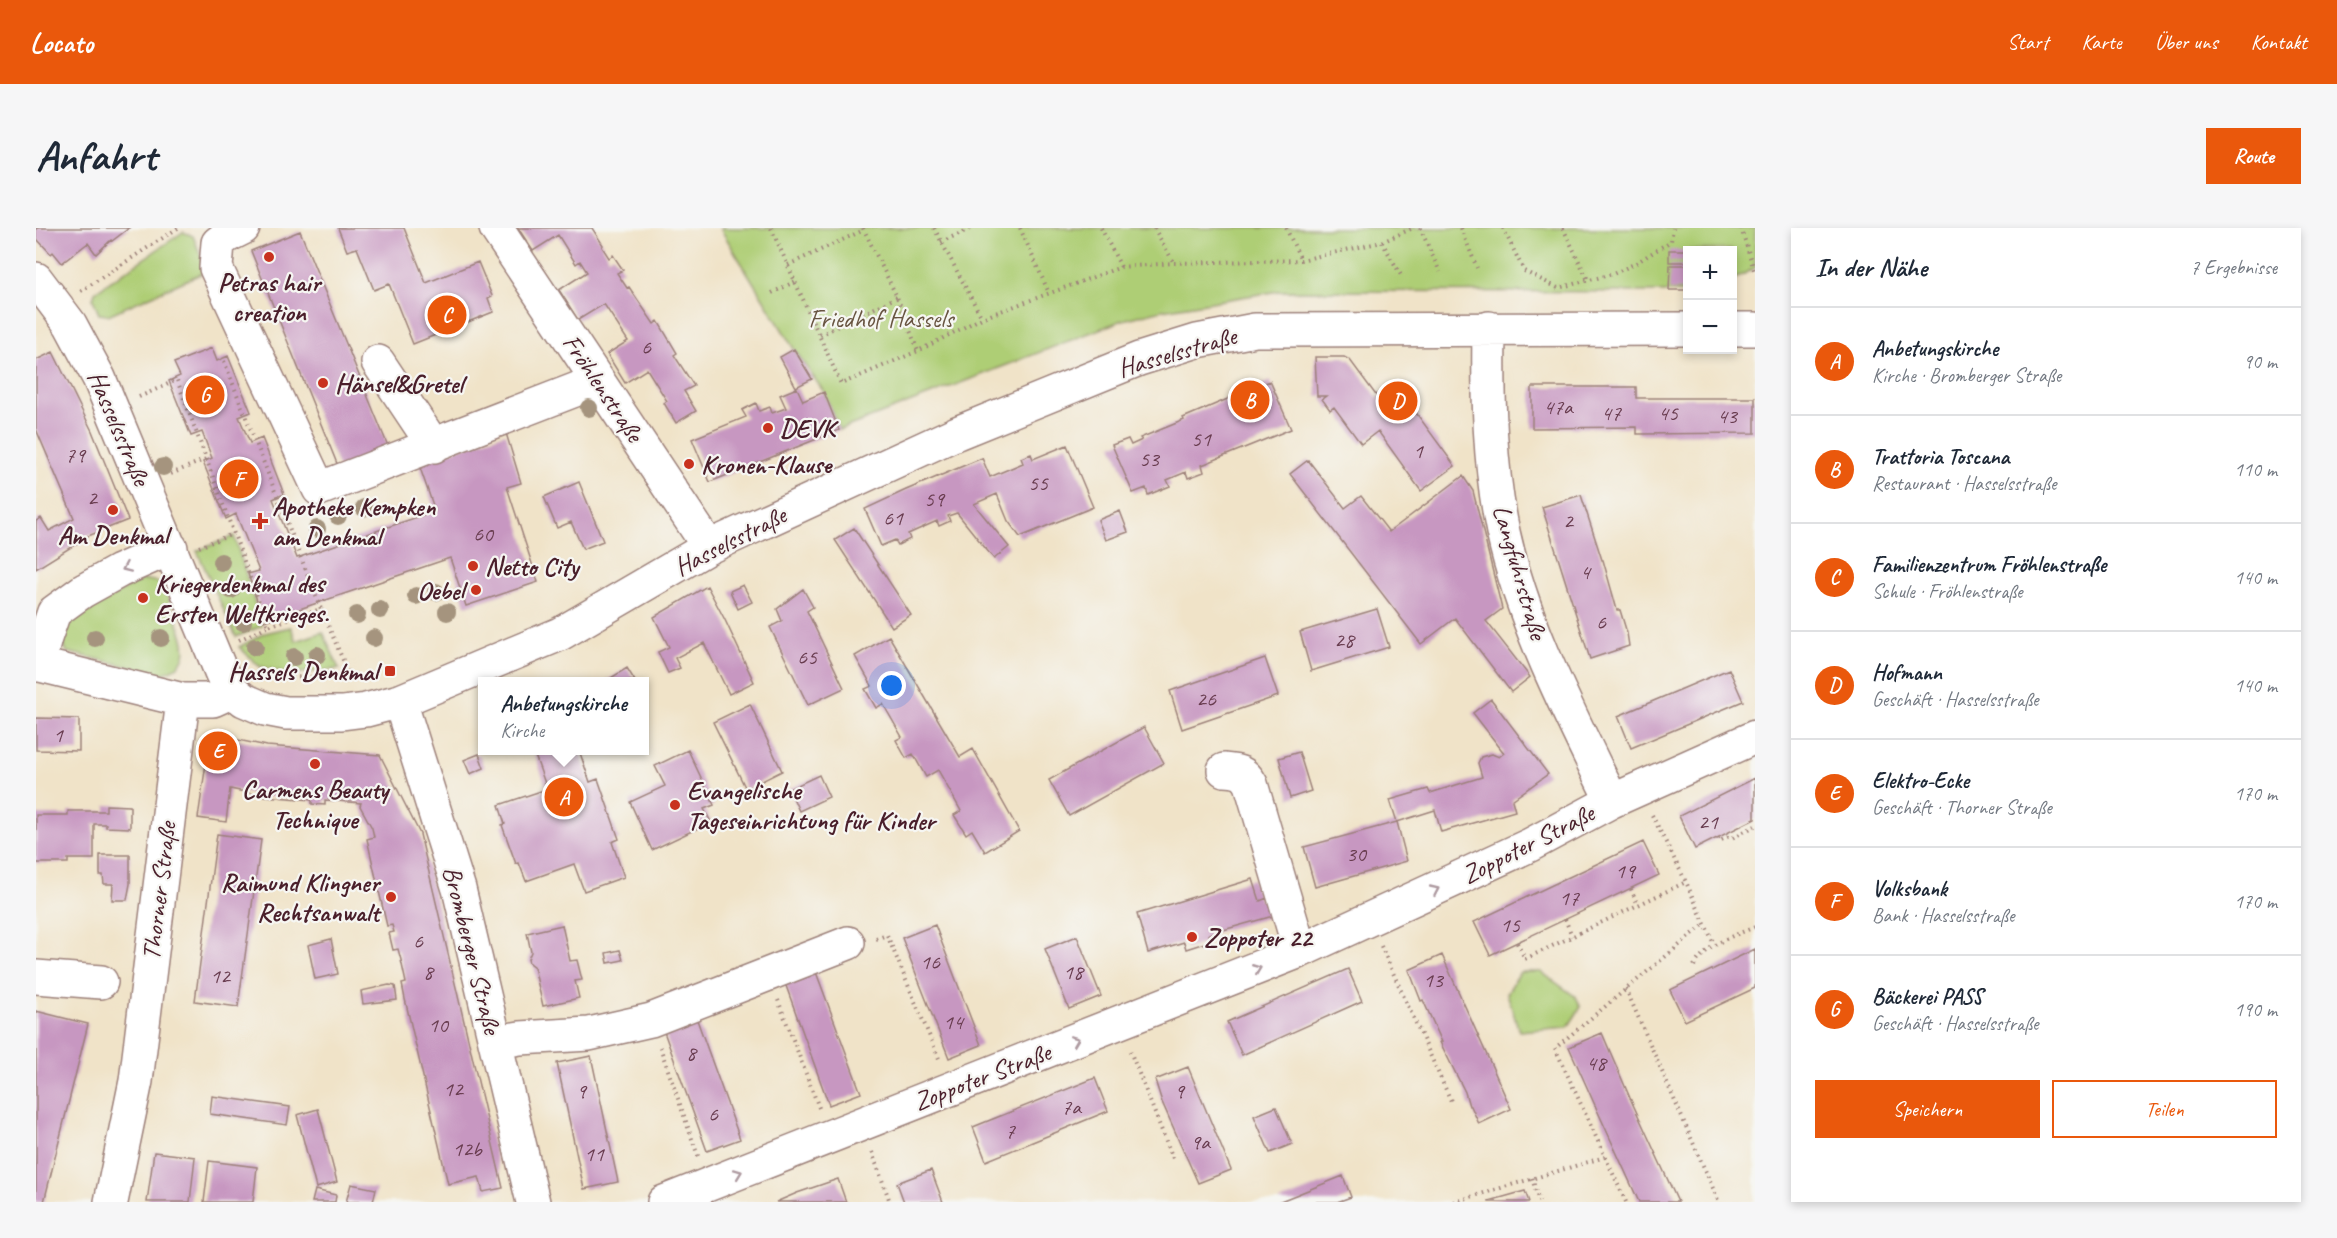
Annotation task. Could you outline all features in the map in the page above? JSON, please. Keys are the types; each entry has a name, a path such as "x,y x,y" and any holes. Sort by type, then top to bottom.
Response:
{"street":[{"path":"243,228 218,243 216,268 319,489 598,381"},
{"name":"Fröhlenstraße","path":"496,228 709,547"},
{"name":"Hasselsstraße","path":"36,279 75,298 99,378 182,549 212,651 222,674 233,691 254,705 286,713 342,713 366,710 399,701 560,634 709,547 957,433 1139,359 1197,341 1256,330 1683,329"},
{"name":"Langfuhrstraße","path":"1490,328 1488,376 1492,456 1503,532 1523,602 1553,679 1625,795"},
{"path":"1737,329 1755,329"},
{"path":"378,362 434,446"},
{"path":"182,549 119,571 54,612 37,664 183,700 213,700 233,691"},
{"name":"Thorner Straße","path":"111,1202 136,1081 183,700"},
{"name":"Bromberger Straße","path":"399,701 459,889 533,1202"},
{"name":"Zoppoter Straße","path":"664,1202 1300,951 1530,845 1625,795 1755,737"},
{"path":"1224,770 1239,771 1251,783 1300,951"},
{"path":"495,1042 520,1038 589,1034 651,1020 848,943"},
{"path":"36,977 101,982"}],"path":[{"path":"75,298 178,228"},
{"path":"771,228 841,384 918,351 982,318 1121,267 1174,263 1301,261 1382,242 1413,228"},
{"path":"934,228 982,318"},
{"path":"941,242 972,228"},
{"path":"1020,228 1049,294"},
{"path":"1101,228 1121,267"},
{"path":"1154,228 1174,263"},
{"path":"1286,228 1301,261"},
{"path":"1420,228 1440,272"},
{"path":"1461,228 1477,268"},
{"path":"1503,228 1524,271 1558,288 1613,274 1636,263 1671,241 1674,228"},
{"path":"1563,228 1588,280"},
{"path":"1741,228 1755,273"},
{"path":"788,265 863,229 897,297 918,351"},
{"path":"1382,242 1402,277"},
{"path":"772,293 796,281"},
{"path":"820,335 897,297"},
{"path":"223,359 348,674 290,677 257,671 250,664"},
{"path":"129,401 177,380 268,626"},
{"path":"162,477 206,459"},
{"path":"182,549 233,534"},
{"path":"233,643 268,626 321,609"},
{"path":"1625,795 1686,882 1714,944"},
{"path":"1718,838 1719,841 1728,837 1732,838 1755,826"},
{"path":"1517,943 1525,959 1686,882"},
{"path":"1631,889 1638,904"},
{"path":"1565,919 1572,936"},
{"path":"1370,920 1452,1101"},
{"path":"1626,1202 1555,1048 1706,923"},
{"path":"1694,966 1701,954 1714,944 1755,927"},
{"path":"848,943 860,945 887,935 951,1089"},
{"path":"768,974 830,1137"},
{"path":"1626,988 1719,1202"},
{"path":"651,1020 708,1185"},
{"path":"1119,1023 1174,1161"},
{"path":"863,1124 890,1202"},
{"path":"1455,1202 1605,1157"},
{"path":"1532,1178 1539,1202"}],"green space":[{"name":"Friedhof Hassels","path":"720,228 1755,228 1755,268 1737,278 1737,246 1683,246 1683,292 1279,291 1162,310 1123,320 839,430 824,392 794,349"},
{"path":"183,232 193,236 207,271 108,315 99,314 93,299 95,292"},
{"path":"234,536 262,626 236,637 197,551"},
{"path":"141,580 159,583 166,593 184,641 184,657 180,664 161,674 67,652 63,634 70,621"},
{"path":"291,627 296,641 323,632 339,669 290,674 259,666 239,647 265,633"},
{"path":"1520,972 1541,972 1576,997 1581,1007 1568,1027 1519,1031 1507,993"}],"building":[{"path":"36,228 129,228 96,254 88,243 62,263 36,238"},
{"path":"338,228 404,228 426,283 478,262 492,296 488,298 493,312 413,344 389,284 374,290 357,248 347,251"},
{"path":"518,228 592,228 609,258 613,255 623,270 617,273 627,288 629,287 654,324 658,321 677,353 674,355 694,386 684,391 696,411 676,423 664,403 667,401 647,369 625,383 607,354 628,341 604,304 578,320 559,290 587,272 580,261 576,264 558,235 533,251"},
{"path":"300,231 390,451 340,471 251,251"},
{"path":"1669,250 1683,250 1683,262 1669,262"},
{"path":"1670,265 1683,265 1683,290 1669,290"},
{"path":"212,348 217,361 228,356 251,412 239,417 250,443 262,438 284,494 273,499 297,558 435,511 418,462 506,433 521,483 507,487 538,582 466,606 450,558 264,621 248,574 259,571 236,514 226,519 203,462 212,458 202,432 191,436 169,381 180,376 174,363"},
{"path":"794,349 812,379 796,387 780,357"},
{"path":"53,352 92,431 128,520 83,538 36,569 36,521 41,518 49,531 74,518 36,429 36,360"},
{"path":"1315,357 1344,357 1350,360 1378,398 1395,384 1455,466 1421,491 1378,431 1361,444 1334,407 1330,410 1322,399 1326,396 1317,396"},
{"path":"1270,381 1291,429 1202,465 1204,472 1188,478 1186,472 1167,480 1170,486 1148,495 1146,488 1133,493 1112,445 1128,439 1131,445 1142,440 1140,438 1184,420 1183,418"},
{"path":"1532,387 1636,387 1636,398 1755,398 1755,433 1637,434 1637,427 1532,428"},
{"path":"797,388 803,401 824,392 839,430 710,482 692,439 746,417 742,410 756,403 759,411 770,407 772,413 786,408 780,395"},
{"path":"1067,445 1093,507 1020,537 1008,521 997,494 974,504 1009,547 994,559 957,513 948,516 950,521 939,526 937,521 908,534 910,539 898,545 895,540 881,546 865,509 982,458 990,477 1023,463 1021,458 1031,454 1033,459"},
{"path":"1308,460 1345,508 1361,496 1389,532 1463,476 1473,491 1502,609 1486,621 1530,677 1511,692 1455,618 1421,644 1290,474"},
{"path":"579,482 603,541 583,549 571,522 557,528 544,497"},
{"path":"1581,495 1617,610 1620,610 1629,646 1590,659 1542,507"},
{"path":"1120,511 1128,532 1106,540 1098,520"},
{"path":"854,528 911,615 892,627 835,540"},
{"path":"743,585 752,602 738,609 730,591"},
{"path":"707,586 754,682 729,694 704,643 675,658 680,668 668,673 658,652 669,647 654,617"},
{"path":"803,589 813,607 807,611 844,688 808,705 770,627 782,621 777,609"},
{"path":"1377,609 1389,647 1311,671 1300,632"},
{"path":"889,636 960,757 973,749 1019,831 985,852 972,830 966,834 954,815 961,811 938,770 926,777 913,754 906,758 896,740 902,737 883,704 876,708 865,689 872,686 855,656"},
{"path":"1265,658 1278,696 1182,729 1170,691"},
{"path":"627,668 633,677 612,677"},
{"path":"1729,669 1743,701 1631,748 1618,716"},
{"path":"1491,699 1548,774 1512,800 1515,811 1441,832 1435,810 1397,822 1390,800 1428,789 1430,793 1482,777 1478,763 1481,757 1492,754 1499,757 1504,753 1473,713"},
{"path":"750,704 782,771 746,789 713,722"},
{"path":"36,718 79,719 79,751 36,750"},
{"path":"1144,727 1164,763 1069,816 1049,780"},
{"path":"219,736 267,746 380,755 420,834 503,1188 483,1192 479,1177 448,1184 405,999 402,984 406,983 401,960 398,949 393,950 389,933 394,932 392,925 387,926 367,839 374,837 372,828 360,806 361,803 325,800 325,805 312,804 312,800 264,796 230,789 226,822 198,818 209,743"},
{"path":"688,750 714,805 704,809 711,822 652,850 630,802 665,786 655,766"},
{"path":"1299,752 1311,791 1290,798 1279,758"},
{"path":"478,754 484,768 470,774 464,760"},
{"path":"535,755 581,755 590,782 598,779 619,839 612,842 624,877 584,891 574,864 526,881 519,863 516,864 502,825 505,824 499,805 547,789"},
{"path":"819,775 829,797 799,811 789,789"},
{"path":"1755,778 1755,819 1695,849 1679,816"},
{"path":"106,805 130,806 130,828 94,824 94,859 68,859 68,863 36,863 36,815 68,815 68,811 106,811"},
{"path":"1397,822 1407,861 1315,887 1304,847"},
{"path":"217,834 261,840 238,1007 195,1001"},
{"path":"1643,842 1659,875 1490,955 1474,922"},
{"path":"100,855 130,855 130,884 127,900 112,900 113,884 104,884 103,875 100,875"},
{"path":"1253,879 1260,901 1267,898 1273,916 1209,934 1211,941 1186,949 1184,942 1148,953 1137,914"},
{"path":"562,925 570,961 577,960 582,980 575,981 579,998 543,1006 534,967 528,959 531,952 527,933"},
{"path":"935,925 981,1045 949,1058 902,938"},
{"path":"1077,936 1101,996 1069,1009 1045,949"},
{"path":"331,939 338,974 315,979 308,945"},
{"path":"1755,949 1755,988 1685,1021 1670,990"},
{"path":"620,950 623,960 608,963 606,953"},
{"path":"1442,955 1511,1109 1479,1124 1423,1000 1421,1001 1409,970"},
{"path":"1348,969 1362,1001 1242,1055 1227,1022"},
{"path":"816,972 861,1093 829,1105 785,983"},
{"path":"389,985 395,986 397,1000 363,1004 361,991"},
{"path":"36,1011 88,1024 44,1202 36,1202"},
{"path":"696,1017 740,1139 707,1151 663,1029"},
{"path":"1602,1033 1678,1202 1639,1202 1598,1112 1569,1047"},
{"path":"591,1056 618,1182 584,1189 557,1063"},
{"path":"1188,1067 1231,1170 1198,1183 1162,1102 1155,1080"},
{"path":"1095,1078 1108,1111 986,1161 973,1127"},
{"path":"212,1096 290,1107 287,1125 210,1114"},
{"path":"1276,1107 1292,1144 1270,1153 1254,1116"},
{"path":"318,1109 337,1182 316,1188 297,1115"},
{"path":"154,1152 195,1157 190,1202 147,1202"},
{"path":"209,1161 257,1167 253,1202 204,1202"},
{"path":"931,1170 943,1202 904,1202 897,1183"},
{"path":"1343,1176 1351,1197 1337,1202 1278,1202"},
{"path":"838,1179 846,1202 776,1202 797,1193"},
{"path":"351,1184 376,1189 373,1202 346,1202"},
{"path":"315,1190 336,1195 335,1202 312,1202"},
{"path":"1525,1191 1529,1202 1489,1202 1489,1201"}],"place":[{"name":"Petras hair creation","path":"269,257"},
{"name":"Familienzentrum Fröhlenstraße","path":"447,315"},
{"name":"Hänsel&Gretel","path":"323,383"},
{"name":"Bäckerei PASS","path":"205,395"},
{"name":"Trattoria Toscana","path":"1250,400"},
{"name":"Hofmann","path":"1398,401"},
{"name":"DEVK","path":"768,428"},
{"name":"Kronen-Klause","path":"689,464"},
{"name":"Volksbank","path":"239,479"},
{"name":"Am Denkmal","path":"113,510"},
{"name":"Apotheke Kempken am Denkmal","path":"260,521"},
{"name":"Netto City","path":"473,566"},
{"name":"Oebel","path":"476,590"},
{"name":"Kriegerdenkmal des Ersten Weltkrieges.","path":"143,598"},
{"name":"Hassels Denkmal","path":"390,671"},
{"name":"Elektro-Ecke","path":"218,751"},
{"name":"Carmens Beauty Technique","path":"315,764"},
{"name":"Anbetungskirche","path":"564,797"},
{"name":"Evangelische Tageseinrichtung für Kinder","path":"675,805"},
{"name":"Raimund Klingner Rechtsanwalt","path":"391,897"},
{"name":"Zoppoter 22","path":"1192,937"}]}
